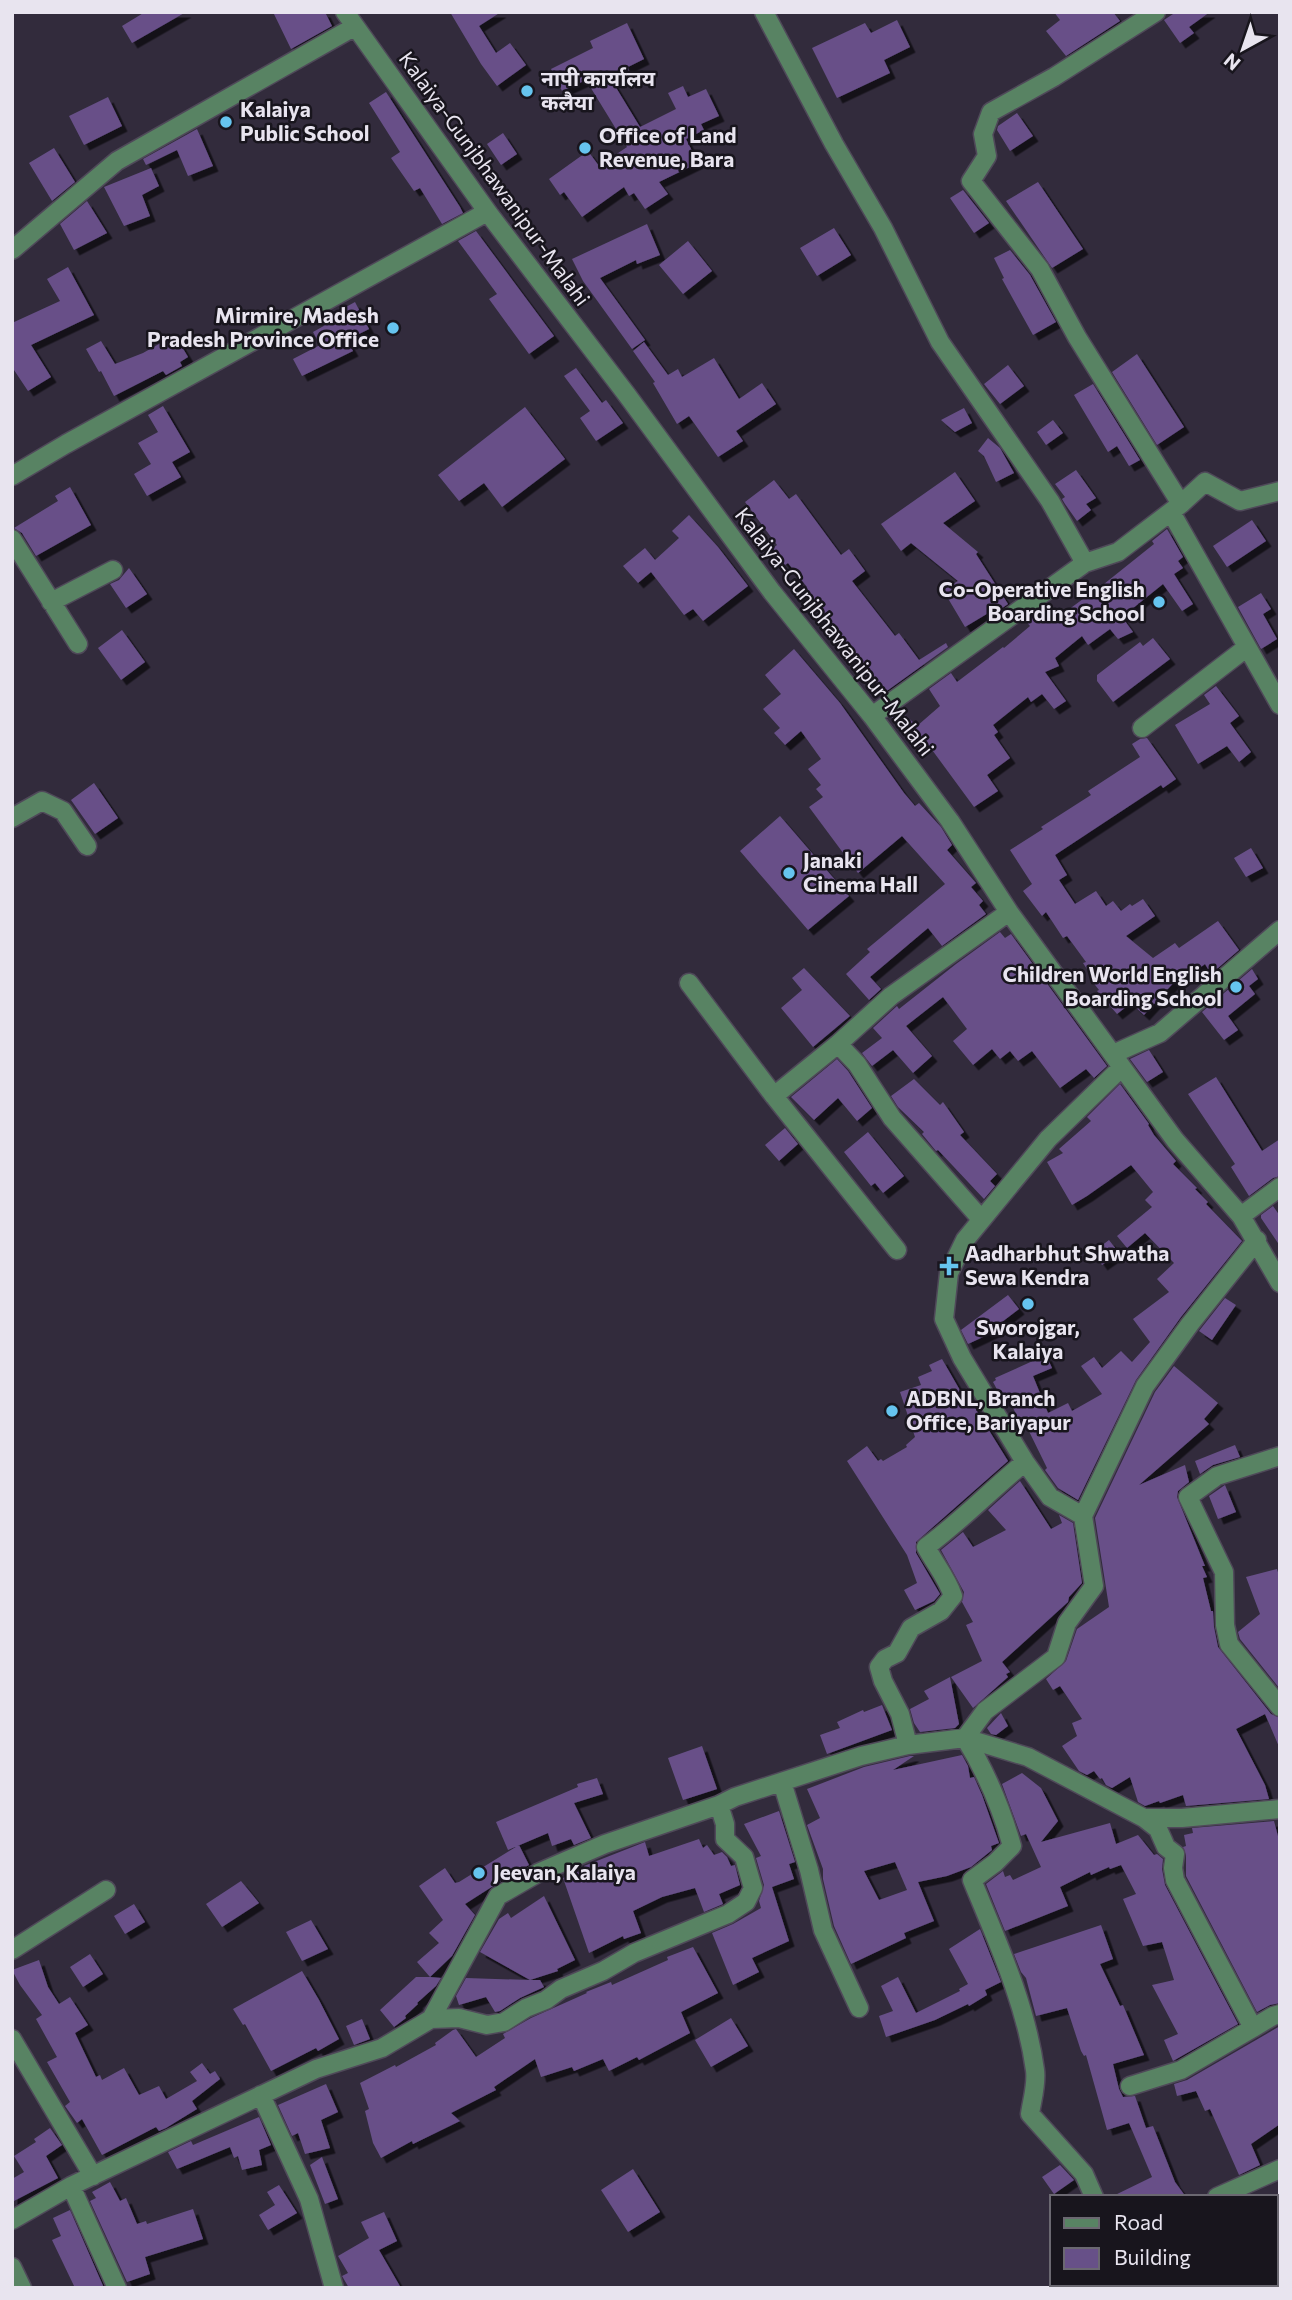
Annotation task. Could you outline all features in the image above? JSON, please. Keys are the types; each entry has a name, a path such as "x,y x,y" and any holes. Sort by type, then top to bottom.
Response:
{"street":[{"path":"764,12 834,144 883,228 940,342 1050,501 1085,563"},
{"path":"1156,12 1055,77 991,112 983,134 987,156 971,181 1040,269 1176,508 1247,648 1280,705"},
{"path":"12,250 117,161 349,19"},
{"name":"Kalaiya-Gunjbhawanipur-Malahi","path":"349,19 487,212 627,395 772,592 872,716 950,821 1009,912 1175,1140 1241,1216 1280,1283"},
{"path":"12,476 487,212"},
{"path":"872,716 1085,563 1118,552 1205,482 1240,501 1280,491"},
{"path":"12,539 78,645"},
{"path":"51,602 113,570"},
{"path":"1142,728 1247,648"},
{"path":"12,818 42,801 63,811 87,846"},
{"path":"774,1096 891,996 1009,912"},
{"path":"1083,1516 1049,1497 962,1358 943,1319 949,1273 965,1240 981,1219 1117,1060 1160,1032 1280,930"},
{"path":"689,983 774,1096 897,1250"},
{"path":"838,1044 856,1064 892,1118 981,1219"},
{"path":"1241,1216 1280,1187"},
{"path":"965,1738 985,1711 1056,1657 1067,1623 1094,1586 1083,1516 1145,1386 1257,1240"},
{"path":"1280,1456 1217,1476 1188,1497 1224,1572 1225,1625 1229,1644 1280,1707"},
{"path":"908,1745 901,1714 883,1681 879,1667 885,1659 897,1653 911,1628 941,1611 953,1596 948,1580 934,1564 926,1547 1025,1462"},
{"path":"965,1738 982,1767 1004,1819 1012,1846 972,1880 1013,1982 1024,2020 1035,2073 1030,2114 1084,2174 1093,2195"},
{"path":"430,2019 498,1896 538,1873 606,1844 735,1797 861,1756 908,1745 965,1738 1027,1757 1144,1818 1158,1829 1166,1847 1175,1854 1175,1880 1253,2028"},
{"path":"782,1782 809,1870 822,1930 859,2008"},
{"path":"12,2220 71,2186 316,2069 382,2048 430,2019 459,2018 487,2025 504,2022 561,1989 603,1971 634,1953 728,1914 746,1902 753,1888 744,1857 724,1839 724,1824 719,1805"},
{"path":"1144,1818 1182,1818 1280,1809"},
{"path":"12,1950 106,1890"},
{"path":"1130,2087 1181,2070 1273,2015 1280,2014"},
{"path":"12,2039 93,2176"},
{"path":"261,2095 309,2199 334,2288"},
{"path":"1222,2195 1280,2169"},
{"path":"71,2186 117,2288"},
{"path":"12,2267 22,2288"}],"building":[{"path":"145,12 186,12 132,43 122,26"},
{"path":"273,12 325,12 332,26 291,49"},
{"path":"450,12 501,12 479,26 496,53 510,43 526,65 497,86"},
{"path":"1054,12 1113,12 1120,21 1066,56 1046,31 1060,20"},
{"path":"1176,12 1210,12 1189,27 1194,33 1180,43 1164,20"},
{"path":"897,20 910,47 884,60 890,73 837,98 812,48 865,23 871,33"},
{"path":"627,23 644,59 628,67 630,73 612,81 640,127 676,109 668,93 683,86 688,97 706,89 719,116 701,124 704,130 686,139 698,163 659,182 668,194 645,209 634,193 629,196 624,187 582,217 564,192 560,195 549,179 588,151 599,166 627,147 586,80 562,91 551,69 593,48 590,41"},
{"path":"386,92 463,213 442,224 420,188 414,191 391,158 400,152 369,103"},
{"path":"108,97 122,126 84,145 69,116"},
{"path":"1017,113 1033,136 1010,151 997,130 998,126"},
{"path":"197,129 213,166 188,176 177,150 146,165 143,159"},
{"path":"503,133 517,154 501,165 487,144"},
{"path":"54,148 75,182 52,201 29,163"},
{"path":"151,168 159,186 142,195 150,216 124,226 104,187"},
{"path":"1038,182 1083,249 1052,268 1006,201"},
{"path":"963,190 989,223 974,233 950,198"},
{"path":"87,201 107,233 74,250 60,224"},
{"path":"647,224 660,255 637,264 636,260 600,278 645,340 632,349 583,281 572,259"},
{"path":"834,228 851,255 817,276 800,248"},
{"path":"476,231 554,336 529,354 489,299 497,294 458,241"},
{"path":"688,241 712,271 683,294 659,265"},
{"path":"1010,250 1030,275 1056,322 1033,335 1002,279 1004,278 994,258"},
{"path":"68,267 94,315 31,345 51,377 28,391 12,367 12,323 60,301 47,279"},
{"path":"355,302 369,329 347,340 353,351 302,376 293,359 320,345 313,332 338,318 335,313"},
{"path":"175,335 188,357 180,362 182,366 166,375 163,371 114,396 86,349 101,341 115,364 143,353"},
{"path":"644,342 668,375 678,369 682,377 714,358 739,399 762,383 776,404 736,431 743,441 718,457 689,416 677,424 653,383 655,382 633,351"},
{"path":"1137,354 1184,427 1157,445 1112,372"},
{"path":"1008,365 1024,386 1000,404 984,384"},
{"path":"576,368 602,403 606,400 623,423 596,441 580,418 590,411 564,376"},
{"path":"1093,384 1140,460 1129,466 1117,446 1108,452 1074,395"},
{"path":"163,406 190,452 172,462 181,477 147,496 134,474 151,464 138,443 158,432 148,415"},
{"path":"525,407 565,459 502,507 484,483 459,501 438,475"},
{"path":"964,408 972,423 955,432 941,420"},
{"path":"1053,420 1063,433 1046,445 1037,432"},
{"path":"988,438 1000,448 1014,473 996,482 984,456 978,451"},
{"path":"1076,470 1096,498 1086,504 1091,510 1077,521 1055,484"},
{"path":"955,472 975,501 943,523 978,552 976,554 1008,604 992,615 990,612 965,627 943,590 958,581 911,543 901,551 881,524"},
{"path":"774,480 789,499 796,494 841,555 849,549 865,571 852,581 895,636 899,633 919,660 946,643 948,647 884,693 805,589 807,587 788,563 785,565 773,548 777,545 745,502"},
{"path":"70,487 91,525 36,556 22,533 14,528 58,501 55,496"},
{"path":"689,515 748,586 703,621 693,609 684,615 651,572 638,583 623,566 645,548 655,560 679,538 672,531"},
{"path":"1252,520 1266,541 1227,567 1213,546"},
{"path":"1167,529 1183,557 1178,561 1183,568 1174,574 1193,604 1182,611 1163,584 1122,617 1133,632 1118,639 1110,629 1088,645 1082,636 1055,658 1059,666 1045,672 1066,701 1054,709 1042,694 1031,702 1028,697 993,725 998,732 994,735 1010,758 987,775 998,791 974,807 927,743 919,750 891,716 900,710 917,726 940,706 929,689 951,673 957,682 1030,626 1025,620 1038,611 1046,621 1054,614 1057,618 1083,599 1081,596 1096,584 1099,588 1154,544 1152,541"},
{"path":"129,568 147,594 126,608 110,584 119,580"},
{"path":"1261,593 1271,609 1263,614 1277,639 1261,649 1238,607"},
{"path":"122,630 145,662 121,680 98,648"},
{"path":"1153,638 1170,659 1113,702 1097,681 1097,675 1140,642 1143,646"},
{"path":"794,649 840,703 904,793 915,806 919,803 941,827 952,845 947,850 976,883 971,887 983,901 979,905 986,914 942,946 928,928 870,977 881,989 869,1000 846,974 870,952 867,949 945,884 902,836 858,873 809,807 823,797 816,789 821,785 808,769 821,759 801,731 785,745 774,733 780,728 763,709 781,694 765,675"},
{"path":"1216,686 1239,716 1230,723 1251,752 1239,762 1227,746 1198,764 1175,725 1210,704 1204,695"},
{"path":"1147,738 1176,779 1163,788 1161,785 1055,855 1067,875 1059,880 1075,904 1096,891 1106,906 1113,901 1121,911 1143,899 1155,916 1126,936 1153,958 1175,943 1179,948 1218,921 1239,950 1211,974 1205,964 1179,983 1177,979 1144,1015 1131,1003 1117,1014 1097,991 1099,990 1092,981 1094,980 1083,963 1086,962 1067,936 1063,938 1046,912 1042,916 1023,891 1032,884 1010,850 1091,795 1088,791 1140,757 1132,744"},
{"path":"94,783 118,818 95,834 71,800"},
{"path":"780,816 849,896 808,930 740,851"},
{"path":"1251,848 1263,868 1246,877 1234,858"},
{"path":"1000,932 1005,938 1011,934 1107,1066 1094,1078 1086,1069 1060,1088 1032,1051 1018,1061 1010,1051 1000,1059 992,1049 973,1065 953,1041 967,1029 943,997 906,1026 932,1056 913,1073 893,1050 872,1066 862,1053 882,1038 873,1028 897,1006 899,1009"},
{"path":"804,968 850,1016 813,1047 781,1008 802,990 792,978"},
{"path":"1252,969 1258,979 1249,986 1255,994 1228,1016 1238,1030 1224,1040 1202,1012"},
{"path":"1149,1050 1163,1072 1147,1082 1130,1059"},
{"path":"837,1059 872,1108 857,1121 838,1098 814,1120 791,1097"},
{"path":"1216,1077 1262,1151 1280,1139 1280,1176 1273,1178 1249,1196 1231,1167 1235,1164 1188,1094"},
{"path":"914,1079 940,1105 943,1102 964,1132 960,1135 997,1174 990,1181 995,1186 984,1199 938,1150 936,1151 922,1134 924,1132 898,1107 891,1096"},
{"path":"1120,1084 1154,1135 1176,1161 1173,1164 1197,1188 1195,1189 1208,1202 1206,1204 1242,1241 1181,1317 1136,1380 1078,1500 1058,1488 1045,1470 1047,1468 1022,1417 1018,1419 1007,1394 1001,1397 993,1382 995,1378 1046,1355 1052,1368 1033,1376 1048,1413 1068,1403 1072,1411 1102,1394 1081,1366 1094,1357 1102,1368 1121,1351 1132,1362 1150,1342 1133,1319 1169,1292 1157,1279 1174,1263 1145,1233 1127,1248 1117,1236 1152,1207 1145,1200 1153,1192 1131,1165 1072,1205 1047,1162 1063,1153 1059,1149 1091,1121 1087,1117"},
{"path":"785,1128 798,1144 779,1161 765,1145"},
{"path":"868,1132 904,1176 883,1193 875,1183 871,1186 844,1152"},
{"path":"1273,1206 1280,1216 1280,1246 1261,1218 1261,1215"},
{"path":"1109,1240 1119,1253 1102,1265 1093,1252"},
{"path":"1008,1295 1019,1309 998,1325 1000,1329 968,1344 961,1330"},
{"path":"1225,1298 1236,1305 1212,1340 1199,1331"},
{"path":"942,1359 969,1406 972,1403 1008,1461 916,1542 916,1553 940,1594 934,1601 915,1610 904,1590 917,1583 907,1555 847,1461 867,1446 878,1461 883,1461 907,1447 915,1437 900,1392 921,1385 918,1377 932,1371 929,1365"},
{"path":"1174,1366 1218,1403 1204,1419 1209,1424 1139,1485 1185,1465 1189,1482 1178,1491 1177,1497 1205,1566 1202,1566 1207,1577 1203,1578 1213,1611 1218,1647 1271,1714 1280,1718 1280,1749 1265,1714 1236,1729 1265,1785 1269,1799 1186,1806 1183,1795 1145,1806 1138,1802 1130,1777 1112,1788 1094,1771 1087,1775 1079,1771 1062,1746 1077,1736 1072,1723 1082,1719 1060,1686 1053,1690 1046,1679 1066,1661 1077,1629 1109,1607 1095,1518 1155,1392"},
{"path":"1235,1445 1240,1457 1213,1465 1200,1474 1195,1461"},
{"path":"1020,1481 1051,1529 1062,1523 1059,1515 1073,1523 1082,1583 1069,1597 1068,1602 1002,1662 1010,1672 1006,1674 1008,1677 973,1708 951,1677 982,1661 966,1625 973,1622 962,1602 964,1592 941,1550 963,1532 973,1547 1006,1530 988,1510"},
{"path":"1225,1485 1236,1512 1218,1519 1209,1496"},
{"path":"1277,1569 1280,1579 1280,1689 1240,1639 1238,1632 1260,1614 1246,1577"},
{"path":"950,1677 959,1724 955,1728 920,1732 910,1709 929,1699 924,1691"},
{"path":"882,1705 892,1730 827,1754 820,1735 840,1728 837,1722"},
{"path":"1001,1713 1008,1726 996,1735 991,1734 987,1728"},
{"path":"702,1746 717,1789 683,1800 668,1758"},
{"path":"962,1755 970,1778 974,1777 982,1795 999,1843 991,1846 992,1850 971,1867 947,1876 918,1882 934,1921 904,1933 906,1938 851,1964 834,1926 823,1869 807,1825 820,1818 807,1789 864,1767 914,1756 893,1770","holes":["895,1862 907,1890 879,1900 864,1871"]},
{"path":"1022,1773 1041,1788 1058,1821 1041,1842 1110,1823 1116,1844 1138,1835 1154,1855 1157,1854 1163,1859 1165,1885 1238,2024 1173,2061 1164,2040 1178,2034 1152,1985 1174,1980 1162,1942 1143,1946 1123,1899 1136,1894 1121,1865 1091,1875 1090,1872 1060,1887 1068,1906 1005,1931 986,1884 1003,1871 1005,1877 1010,1875 1013,1880 1041,1867 1026,1834 1021,1836 1002,1784"},
{"path":"597,1778 603,1794 574,1803 591,1838 574,1845 571,1839 552,1846 548,1833 508,1850 496,1822 578,1787 577,1784"},
{"path":"779,1811 795,1862 789,1864 794,1879 772,1887 789,1941 752,1958 759,1972 733,1985 712,1933 761,1908 759,1901 764,1885 756,1858 761,1856 744,1824"},
{"path":"1274,1821 1280,1844 1280,2003 1257,2012 1186,1876 1184,1835 1193,1833 1192,1828"},
{"path":"699,1839 703,1848 707,1845 714,1855 722,1852 731,1866 735,1865 740,1885 719,1894 723,1904 704,1912 695,1888 662,1897 633,1911 641,1933 624,1939 623,1936 589,1953 563,1878 585,1869 584,1866 645,1842 649,1856"},
{"path":"519,1845 529,1865 500,1880 465,1904 475,1915 452,1956 430,1977 417,1962 439,1943 429,1933 443,1920 419,1886 445,1868 455,1883 459,1882"},
{"path":"241,1881 259,1903 222,1927 206,1904"},
{"path":"544,1896 575,1960 557,1969 558,1971 530,1980 480,1952 499,1919 508,1913 511,1918"},
{"path":"134,1904 145,1922 125,1934 114,1916"},
{"path":"311,1920 328,1949 302,1961 286,1932"},
{"path":"1101,1925 1113,1959 1100,1964 1120,2006 1123,2005 1144,2055 1113,2064 1119,2089 1123,2097 1135,2096 1146,2128 1153,2126 1175,2182 1185,2195 1115,2195 1152,2177 1129,2123 1107,2130 1086,2055 1081,2051 1067,2008 1036,2016 1026,1978 1014,1954"},
{"path":"980,1929 1001,1982 985,1990 987,1995 969,2006 968,2004 935,2020 886,2037 879,2016 893,2011 881,1986 898,1977 916,2013 960,1991 959,1989 968,1984 949,1949"},
{"path":"693,1947 718,1993 681,2012 690,2033 639,2060 637,2057 609,2071 603,2059 574,2071 572,2067 541,2077 535,2059 494,2087 496,2090 451,2113 460,2121 413,2144 412,2141 381,2158 373,2143 365,2111 369,2109 360,2083 436,2045 435,2043 456,2029 476,2057 505,2038 503,2034 531,2018 586,1992 611,1982 612,1985"},
{"path":"90,1954 103,1974 83,1987 70,1967"},
{"path":"39,1960 48,1987 59,2004 70,1997 88,2025 75,2033 96,2077 100,2075 102,2080 124,2068 139,2095 159,2086 166,2099 197,2081 190,2072 202,2063 210,2074 215,2071 220,2079 192,2101 197,2109 166,2128 159,2131 156,2127 102,2155 82,2119 77,2123 65,2106 70,2102 47,2062 57,2057 36,2019 42,2015 12,1970"},
{"path":"302,1971 339,2039 271,2071 245,2024 243,2025 233,2009"},
{"path":"416,1977 441,1978 406,2018 394,2027 380,2010"},
{"path":"466,1978 540,1980 544,1987 495,2012 486,1997 459,2005 456,1996"},
{"path":"731,2018 748,2046 711,2067 695,2040"},
{"path":"362,2019 370,2039 354,2045 346,2026"},
{"path":"1280,2026 1280,2124 1251,2144 1260,2165 1239,2175 1210,2109 1205,2111 1196,2091 1177,2096 1174,2084 1187,2080"},
{"path":"326,2084 338,2112 321,2120 330,2148 305,2154 298,2133 292,2136 278,2105"},
{"path":"259,2117 271,2145 259,2150 262,2165 242,2170 238,2156 234,2158 230,2147 177,2169 168,2152 191,2141 193,2145"},
{"path":"50,2128 62,2145 46,2156 58,2178 12,2202 12,2179 24,2172 14,2156 36,2142 34,2139"},
{"path":"322,2157 338,2199 325,2204 310,2165"},
{"path":"1060,2165 1074,2180 1054,2194 1042,2177"},
{"path":"633,2169 660,2212 628,2232 601,2190"},
{"path":"110,2182 120,2201 126,2198 137,2224 146,2221 147,2224 193,2209 203,2239 145,2257 150,2274 127,2282 90,2201 96,2198 92,2192"},
{"path":"279,2185 297,2213 268,2230 259,2215 275,2205 267,2192"},
{"path":"70,2210 104,2288 75,2288 52,2240 61,2236 53,2218"},
{"path":"384,2212 397,2241 379,2250 401,2288 349,2288 342,2276 348,2273 338,2256 369,2238 361,2222"}],"place":[{"name":"नापी कार्यालय कलैया","path":"527,91"},
{"name":"Kalaiya Public School","path":"226,122"},
{"name":"Office of Land Revenue, Bara","path":"585,148"},
{"name":"Mirmire, Madesh Pradesh Province Office","path":"393,328"},
{"name":"Co-Operative English Boarding School","path":"1159,602"},
{"name":"Janaki Cinema Hall","path":"789,873"},
{"name":"Children World English Boarding School","path":"1236,987"},
{"name":"Aadharbhut Shwatha Sewa Kendra","path":"949,1266"},
{"name":"Sworojgar, Kalaiya","path":"1028,1304"},
{"name":"ADBNL, Branch Office, Bariyapur","path":"892,1411"},
{"name":"Jeevan, Kalaiya","path":"479,1873"}]}
